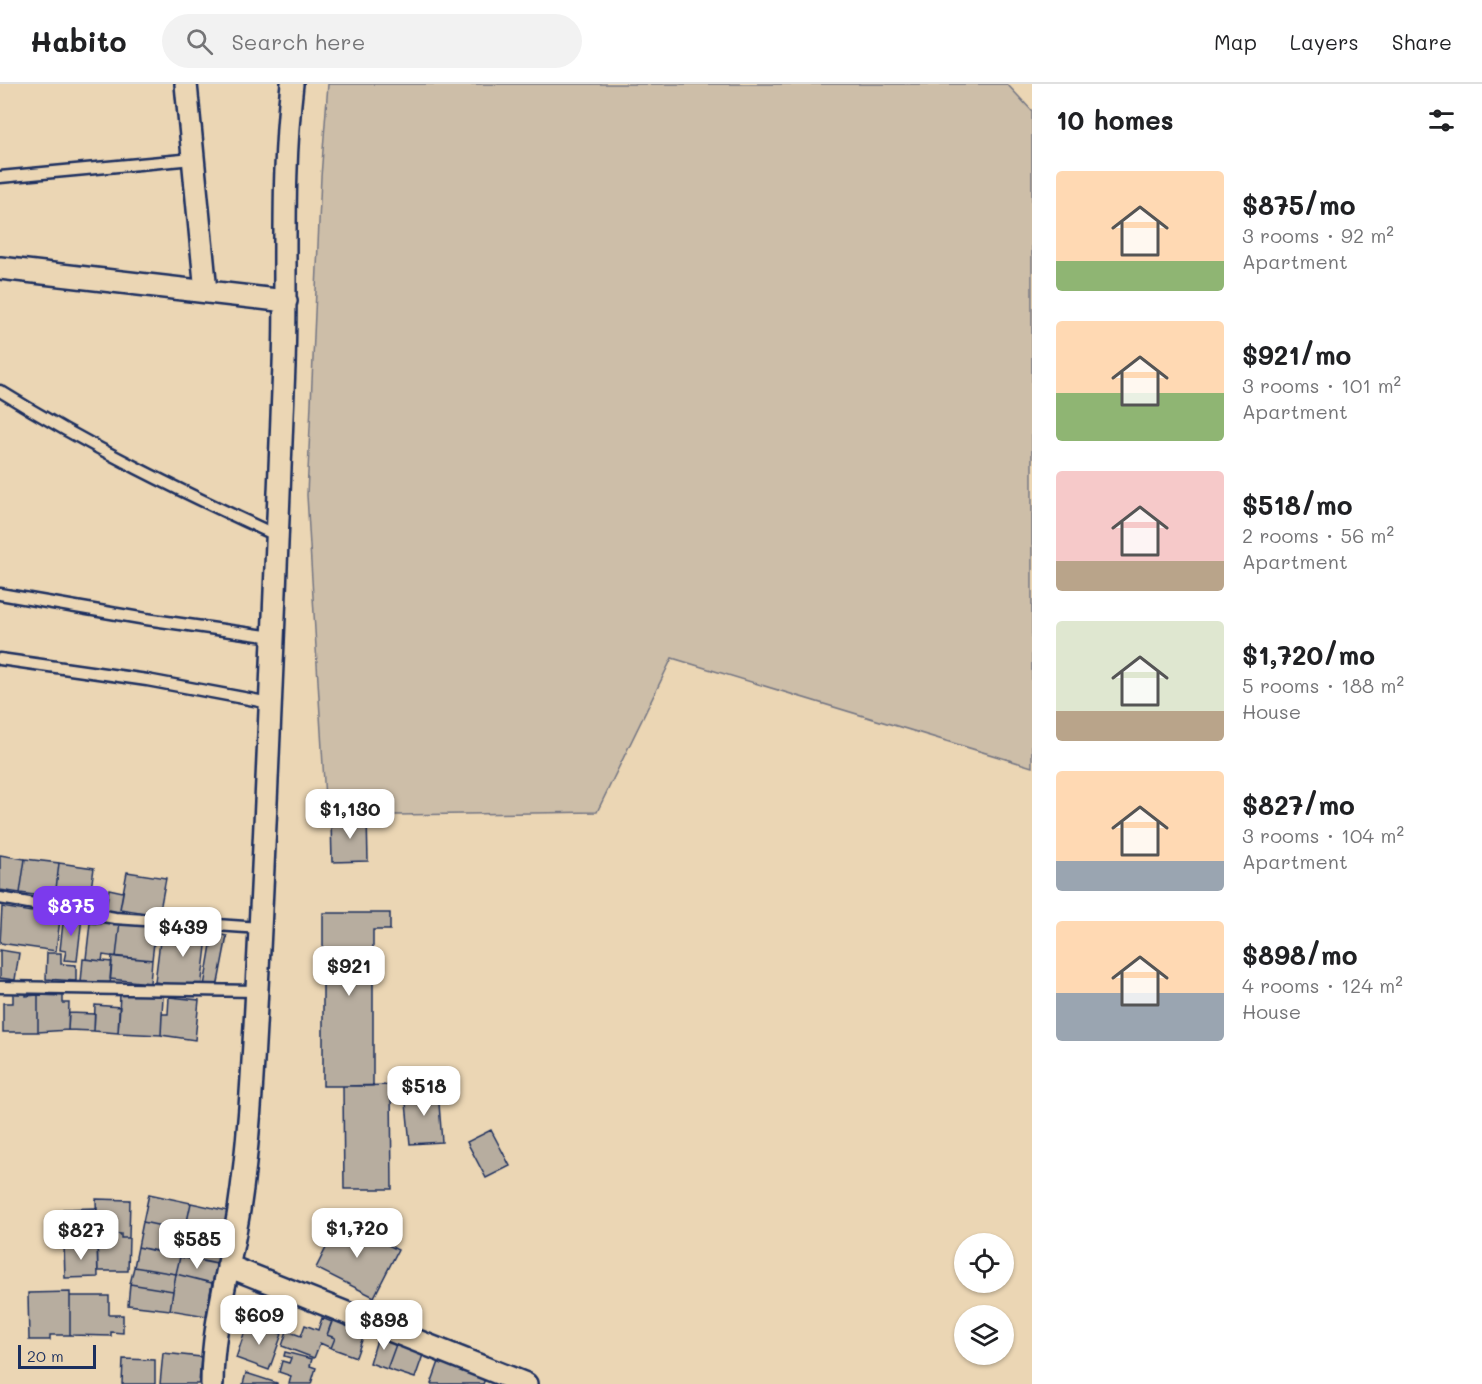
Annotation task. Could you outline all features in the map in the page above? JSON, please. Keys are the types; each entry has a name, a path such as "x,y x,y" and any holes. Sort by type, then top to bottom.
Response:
{"street":[{"path":"186,84 206,292"},
{"path":"212,1384 212,1352 246,1153 257,991 278,536 286,300 284,199 292,84"},
{"path":"0,268 286,300"},
{"path":"228,1266 520,1383"}],"lane":[{"path":"0,177 193,159"},
{"path":"0,391 64,430 157,481 278,536"},
{"path":"0,594 146,619 273,637"},
{"path":"0,659 147,680 270,704"},
{"path":"0,898 116,918 260,928"},
{"path":"0,987 257,991"}],"shaded area":[{"path":"328,84 1007,84 1032,111 1032,767 672,658 597,812 326,816 307,495 321,177"}],"building":[{"path":"367,818 368,861 332,862 331,819"},
{"path":"0,855 25,859 20,893 0,890"},
{"path":"25,859 59,863 55,898 20,893"},
{"path":"59,863 94,868 91,889 85,888 84,894 74,893 73,899 55,898"},
{"path":"127,872 166,878 159,915 120,909"},
{"path":"109,889 123,892 120,909 126,910 125,918 105,914"},
{"path":"2,907 31,912 32,907 61,911 56,951 0,943"},
{"path":"323,913 390,913 390,930 373,930 373,1086 323,1086"},
{"path":"64,914 82,917 77,961 64,960 66,951 60,950"},
{"path":"102,919 120,921 116,957 103,955 102,961 86,959 90,923 101,924"},
{"path":"120,921 156,926 152,960 116,957"},
{"path":"177,926 208,930 201,988 155,982 160,941 175,942"},
{"path":"213,933 227,936 217,988 204,986"},
{"path":"0,950 19,953 15,980 0,978"},
{"path":"47,953 61,953 61,964 76,965 76,981 46,979"},
{"path":"112,956 152,960 150,983 110,979"},
{"path":"83,959 112,962 110,985 81,982"},
{"path":"13,991 26,991 26,996 38,995 38,1032 3,1032 3,1003 13,1003"},
{"path":"120,994 163,996 161,1035 118,1033"},
{"path":"38,995 63,996 63,1003 69,1003 68,1030 38,1032"},
{"path":"169,997 199,1000 195,1040 161,1035 162,1014 168,1014"},
{"path":"95,1005 120,1007 118,1033 94,1031"},
{"path":"69,1013 95,1014 94,1031 68,1030"},
{"path":"391,1085 392,1189 344,1189 343,1086"},
{"path":"438,1091 442,1142 410,1144 405,1093"},
{"path":"491,1130 510,1166 486,1178 467,1142"},
{"path":"149,1194 191,1203 185,1231 143,1222"},
{"path":"96,1199 130,1200 129,1238 121,1238 121,1234 97,1233"},
{"path":"191,1203 228,1211 220,1248 183,1240"},
{"path":"97,1208 97,1229 83,1229 83,1236 72,1236 72,1229 63,1229 63,1209"},
{"path":"340,1220 398,1250 374,1297 316,1268"},
{"path":"143,1222 185,1231 183,1240 220,1248 217,1264 138,1247"},
{"path":"63,1229 72,1229 72,1236 83,1236 83,1229 97,1229 97,1244 64,1245"},
{"path":"97,1233 121,1234 121,1238 129,1238 128,1271 98,1271"},
{"path":"97,1244 98,1277 65,1278 64,1245"},
{"path":"138,1247 180,1257 176,1274 134,1267"},
{"path":"180,1257 217,1264 212,1283 176,1274"},
{"path":"134,1267 176,1274 173,1291 130,1284"},
{"path":"176,1274 212,1283 206,1316 170,1310"},
{"path":"130,1284 173,1291 170,1310 128,1305"},
{"path":"266,1289 298,1301 287,1331 249,1318 256,1299 261,1301"},
{"path":"70,1292 70,1335 50,1335 50,1340 29,1340 28,1293"},
{"path":"70,1296 109,1296 109,1315 123,1315 123,1333 111,1332 111,1336 70,1335"},
{"path":"334,1315 367,1326 356,1357 331,1348 335,1338 327,1335"},
{"path":"322,1318 332,1322 327,1335 335,1338 331,1348 320,1343 314,1358 282,1346 287,1331 301,1336 305,1325 318,1330"},
{"path":"248,1322 282,1334 269,1370 236,1358"},
{"path":"379,1333 398,1339 387,1369 370,1363"},
{"path":"398,1339 425,1349 415,1378 387,1369"},
{"path":"285,1352 312,1359 310,1366 316,1368 311,1384 289,1384 291,1376 279,1372 282,1361 289,1363 291,1358 284,1356"},
{"path":"163,1353 201,1357 199,1384 160,1384"},
{"path":"123,1359 155,1360 155,1384 122,1384"},
{"path":"440,1359 482,1374 480,1377 485,1379 483,1384 431,1384"},
{"path":"246,1373 277,1383 277,1384 243,1384"}]}
